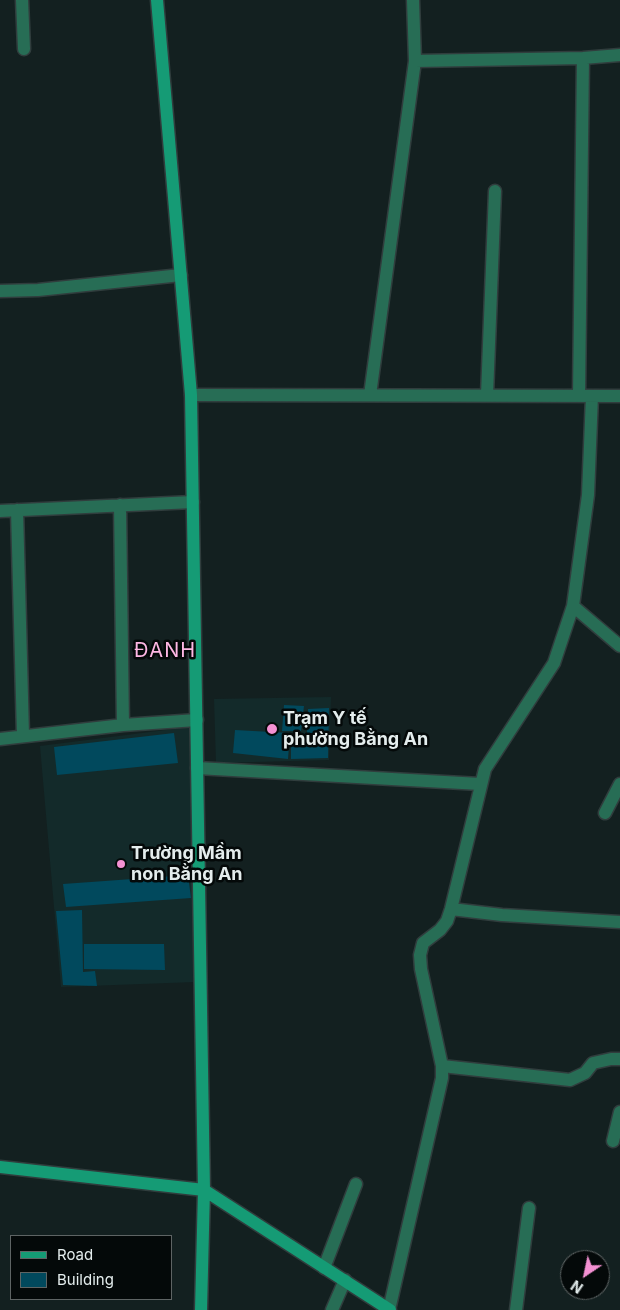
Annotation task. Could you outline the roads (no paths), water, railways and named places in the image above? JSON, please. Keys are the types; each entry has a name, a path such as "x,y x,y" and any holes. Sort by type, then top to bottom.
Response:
{"street":[{"path":"22,0 24,49"},
{"path":"157,0 192,395 204,1190 201,1310"},
{"path":"370,395 415,61 413,0"},
{"path":"415,61 620,56"},
{"path":"579,396 583,58"},
{"path":"487,395 495,191"},
{"path":"0,291 30,291 181,275"},
{"path":"192,395 620,396"},
{"path":"0,1167 204,1190 390,1310 442,1078 442,1066 421,969 420,955 423,943 440,930 447,921 485,769 492,755 554,663 572,606 588,495 592,396"},
{"path":"0,510 193,502"},
{"path":"120,505 123,725"},
{"path":"17,510 23,735"},
{"path":"572,606 620,646"},
{"path":"0,738 123,725 197,720"},
{"path":"198,768 480,784"},
{"path":"605,813 620,784"},
{"path":"451,909 502,915 620,922"},
{"path":"442,1066 570,1080 585,1073 593,1063 620,1059"},
{"path":"613,1141 620,1112"},
{"path":"324,1268 356,1184"},
{"path":"516,1310 529,1208"},
{"path":"332,1310 345,1280"}],"place":[{"name":"Trạm Y tế phường Bằng An","path":"272,729"},
{"name":"Trường Mầm non Bằng An","path":"121,864"}],"district":[{"name":"ĐANH","path":"165,651"}]}
